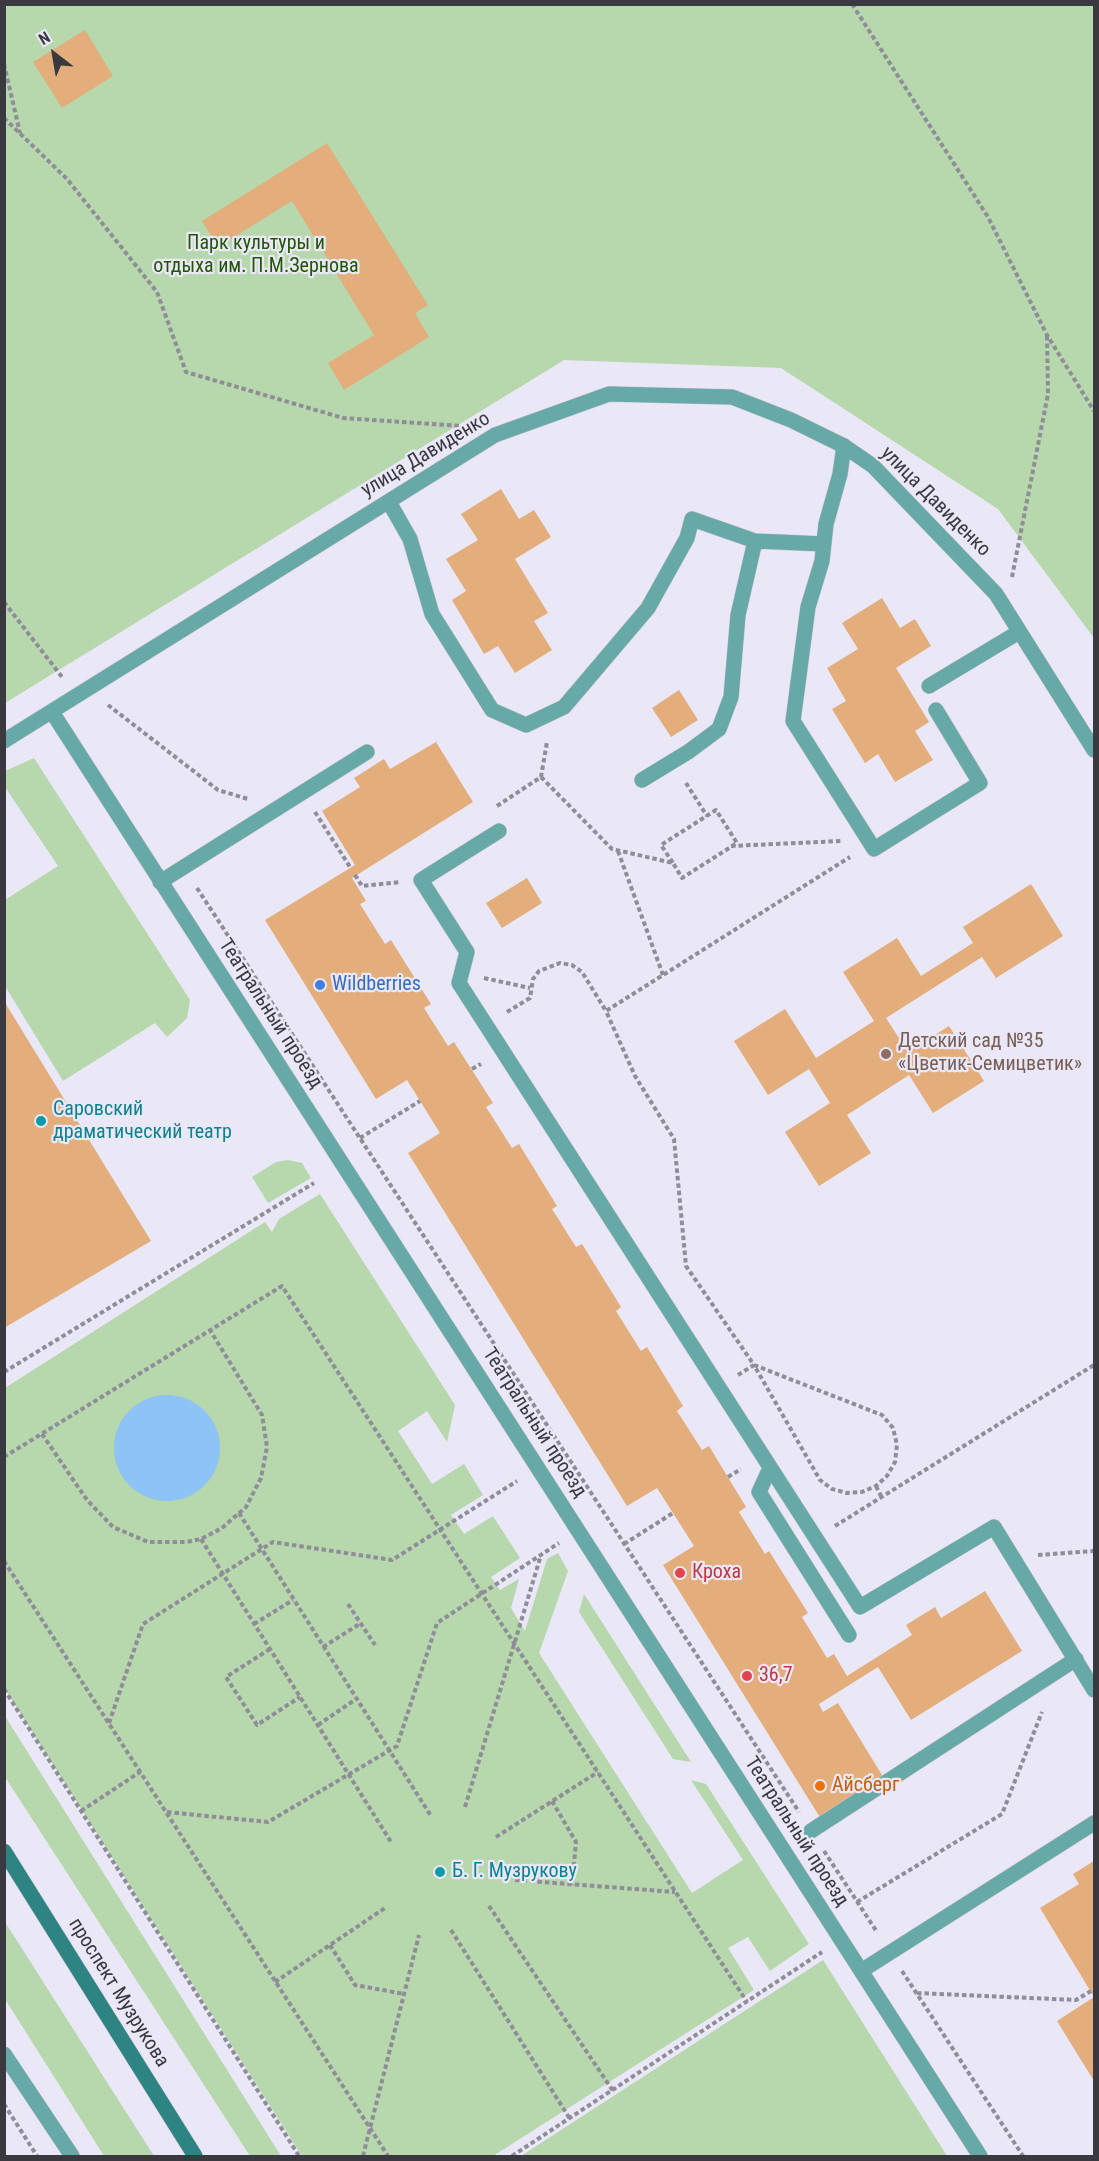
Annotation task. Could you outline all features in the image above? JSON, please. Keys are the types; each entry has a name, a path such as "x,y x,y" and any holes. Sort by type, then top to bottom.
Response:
{"main road":[{"name":"проспект Музрукова","path":"4,1851 195,2157"}],"street":[{"name":"улица Давиденко","path":"4,741 495,435 609,394 732,397 791,420 844,447 873,466 996,594 1095,750"},
{"path":"844,447 822,561 808,607 793,722 874,849 980,783 936,710"},
{"path":"389,502 410,539 432,614 492,710 526,725 564,707 648,608 687,538 692,519 755,541 824,544"},
{"path":"642,780 719,729 731,697 738,615 755,541"},
{"path":"929,686 1019,632"},
{"name":"Театральный проезд","path":"52,712 980,2157"},
{"path":"160,882 367,752"},
{"path":"499,831 421,880 467,952 459,983 860,1607 994,1527 1095,1690"},
{"path":"770,1468 759,1492 849,1635"},
{"path":"811,1831 1076,1659"},
{"path":"861,1971 1095,1823"},
{"path":"4,2054 72,2157"}],"path":[{"path":"852,4 988,217 1047,335 1095,411"},
{"path":"4,64 21,134"},
{"path":"4,118 67,179 157,292 186,372 343,418 470,426"},
{"path":"1011,584 1048,394 1047,335"},
{"path":"4,602 33,636 64,680"},
{"path":"106,704 218,790 277,809"},
{"path":"490,811 541,777 551,714"},
{"path":"672,762 706,816"},
{"path":"541,777 612,849 672,863"},
{"path":"302,793 350,867"},
{"path":"716,810 737,843 682,878 661,845 706,816 716,810"},
{"path":"731,846 851,841 871,844"},
{"path":"606,1011 871,844"},
{"path":"618,850 663,975"},
{"path":"355,875 362,886 421,880"},
{"path":"192,880 1023,2157"},
{"path":"486,1026 530,998 533,979 547,966 560,963 572,965 582,972 606,1011 635,1076 674,1139 686,1266 754,1365 820,1480 832,1489 847,1493 862,1492 876,1486 887,1476 895,1462 896,1453 892,1428 882,1415 754,1365"},
{"path":"462,973 530,988"},
{"path":"360,1138 420,1101"},
{"path":"4,1372 314,1183"},
{"path":"4,1456 282,1286 747,2002"},
{"path":"42,1434 87,1500 113,1527 148,1542 186,1542 201,1539 222,1528 246,1506 261,1478 267,1447 262,1415 210,1330"},
{"path":"718,1387 754,1365"},
{"path":"815,1538 1095,1365"},
{"path":"109,1723 143,1624 273,1542 392,1560 564,1451"},
{"path":"876,1486 882,1498"},
{"path":"239,1513 431,1816"},
{"path":"624,1544 673,1513"},
{"path":"166,1812 268,1822 396,1746 437,1623 605,1514"},
{"path":"201,1539 391,1842"},
{"path":"1012,1556 1095,1551"},
{"path":"465,1807 542,1554"},
{"path":"4,1561 388,2157"},
{"path":"254,1624 293,1600"},
{"path":"348,1604 375,1645"},
{"path":"323,1647 361,1623"},
{"path":"270,1649 226,1677 257,1725 300,1697"},
{"path":"857,1902 1002,1814 1058,1670"},
{"path":"4,1689 299,2157"},
{"path":"318,1725 356,1699"},
{"path":"81,1810 140,1772"},
{"path":"496,1837 598,1772"},
{"path":"552,1801 576,1842 572,1885"},
{"path":"515,1880 676,1892"},
{"path":"489,1906 613,2091"},
{"path":"275,1982 385,1908"},
{"path":"451,1930 570,2119"},
{"path":"363,2157 419,1935"},
{"path":"512,2157 841,1940"},
{"path":"330,1945 355,1985 404,1994"},
{"path":"917,1993 1076,2000 1091,1991"},
{"path":"4,2104 37,2157"}],"green space":[{"name":"Парк культуры и отдыха им. П.М.Зернова","path":"5,5 1094,5 1094,638 998,509 781,368 564,360 5,703"},
{"path":"34,758 190,1000 187,1018 167,1037 155,1023 63,1081 5,986 5,900 58,866 5,787 5,771"},
{"path":"288,1160 302,1163 311,1178 268,1203 252,1177 276,1162"},
{"path":"320,1194 455,1405 447,1442 427,1411 398,1431 432,1484 464,1464 483,1495 451,1515 464,1534 493,1516 520,1558 491,1577 500,1590 519,1579 511,1608 525,1631 547,1559 558,1553 568,1571 539,1653 692,1893 743,1860 691,1780 706,1784 809,1944 770,1971 748,1937 728,1948 754,1990 493,2156 302,2156 5,1689 5,1388 265,1222 272,1232 279,1219"},
{"path":"584,1594 691,1762 673,1759 579,1612"},
{"path":"5,1716 281,2156 250,2156 5,1777"},
{"path":"4,1922 154,2156 104,2156 5,1999"},
{"path":"823,1960 947,2156 521,2156"}],"water":[{"path":"167,1395 187,1399 205,1410 216,1428 220,1448 216,1468 205,1486 187,1497 167,1501 147,1497 129,1486 118,1468 114,1448 118,1428 129,1410 147,1399"}],"building":[{"path":"85,30 113,76 62,108 33,62"},
{"path":"327,143 428,305 415,313 429,337 344,390 328,363 374,335 292,201 218,247 202,221"},
{"path":"501,489 519,519 534,510 551,537 515,559 548,613 534,621 552,650 515,673 498,646 484,654 452,600 466,591 446,559 478,540 461,514"},
{"path":"882,598 900,628 915,619 931,646 896,668 929,722 915,731 933,760 895,782 878,754 865,763 832,709 846,701 827,668 858,649 842,623"},
{"path":"679,690 698,720 671,737 652,708"},
{"path":"436,742 473,802 352,878 366,901 360,904 385,944 391,940 431,1004 424,1008 448,1046 454,1042 493,1103 486,1107 512,1148 519,1144 557,1206 552,1209 576,1247 582,1244 621,1307 616,1311 641,1351 647,1347 683,1406 677,1411 702,1450 709,1446 746,1507 739,1512 765,1554 769,1551 808,1613 802,1617 827,1658 834,1654 847,1676 912,1635 906,1625 935,1607 941,1618 985,1591 1022,1651 911,1720 878,1667 819,1704 823,1712 838,1703 885,1780 821,1819 663,1565 694,1546 657,1488 627,1506 408,1153 440,1133 407,1080 376,1099 265,920 355,865 322,811 360,787 354,778 384,759 390,769"},
{"path":"527,878 542,903 502,928 486,903"},
{"path":"1031,884 1063,936 996,978 982,957 886,1018 908,1052 949,1026 984,1081 933,1113 909,1075 847,1115 871,1153 819,1186 785,1132 830,1103 809,1069 768,1095 734,1041 785,1009 816,1058 874,1021 843,972 897,938 921,976 973,943 963,927"},
{"name":"Саровский драматический театр","path":"4,1001 151,1241 4,1328"},
{"path":"1094,1861 1094,1997 1040,1908 1079,1884 1073,1874"},
{"path":"1094,1997 1094,2081 1057,2021"}],"place":[{"name":"Wildberries","path":"320,985"},
{"name":"Детский сад №35 «Цветик-Семицветик»","path":"886,1054"},
{"name":"Саровский драматический театр","path":"41,1121"},
{"name":"Кроха","path":"680,1573"},
{"name":"36,7","path":"747,1676"},
{"name":"Айсберг","path":"820,1786"},
{"name":"Б. Г. Музрукову","path":"440,1872"}]}
